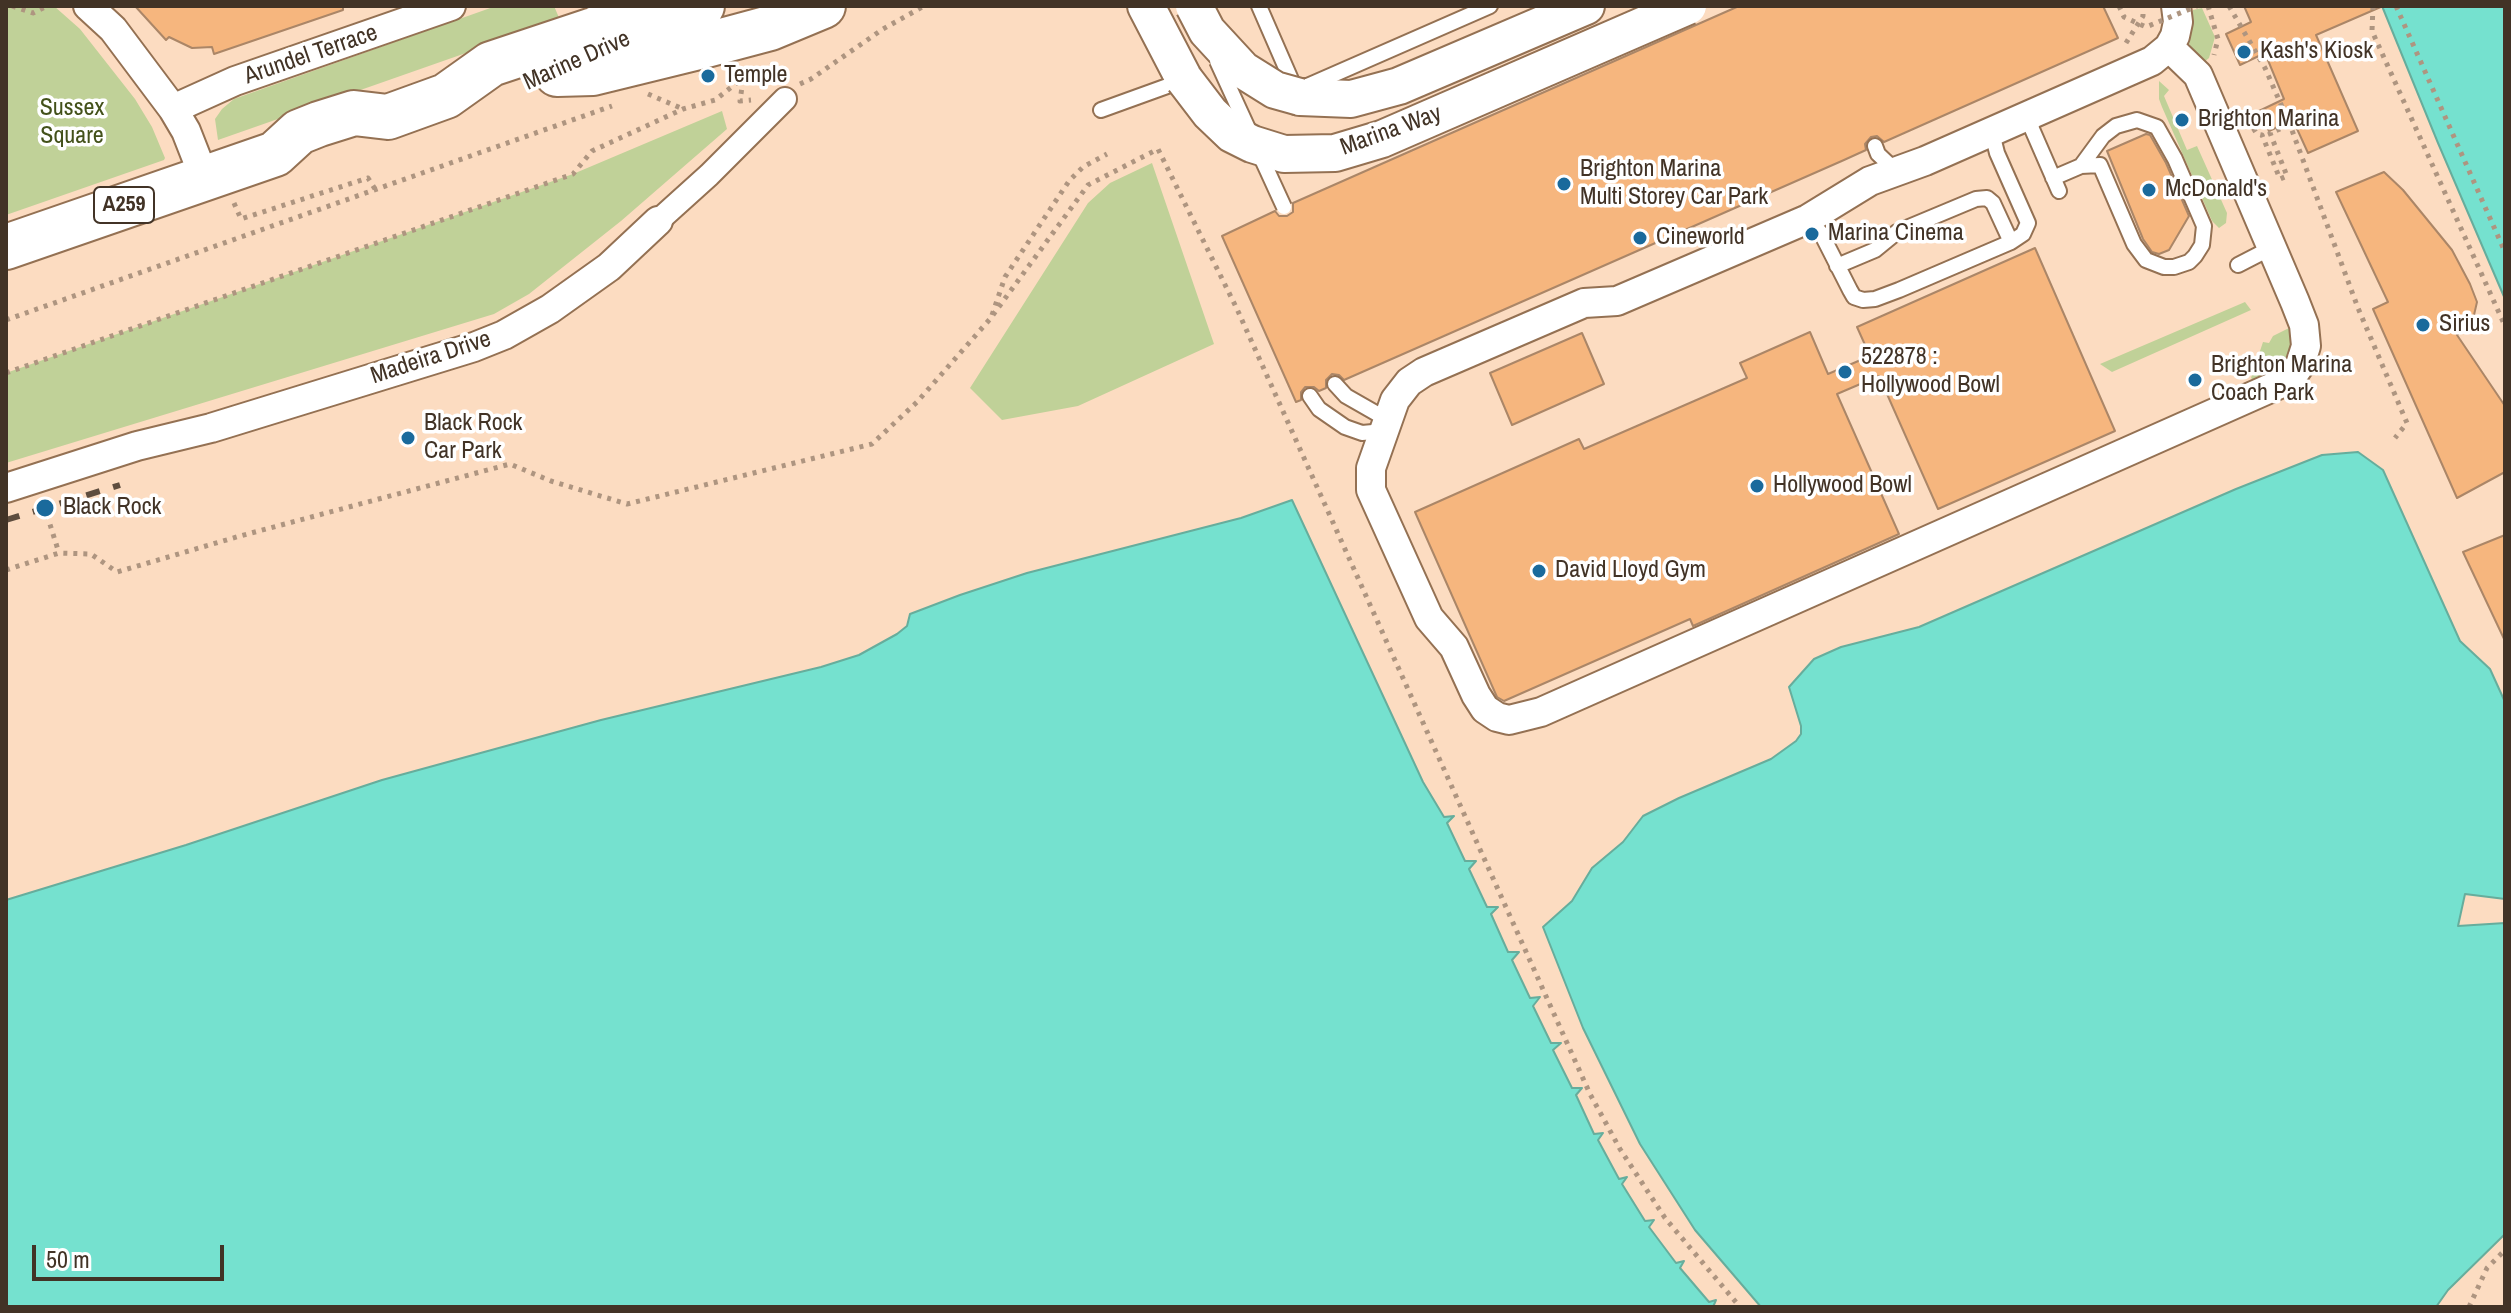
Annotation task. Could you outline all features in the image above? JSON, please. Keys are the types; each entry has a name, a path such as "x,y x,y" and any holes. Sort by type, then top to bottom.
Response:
{"main road":[{"name":"A259","path":"6,247 219,190 275,154 299,132 354,113 388,117 446,96 491,64 592,17 645,6"},
{"name":"Marine Drive","path":"446,96 500,93 557,74 584,56 702,6"},
{"path":"557,74 593,73 699,47 770,28 823,6"}],"street":[{"path":"88,6 113,29 173,109 219,190"},
{"name":"Arundel Terrace","path":"173,109 235,81 451,6"},
{"name":"Marina Way","path":"1146,6 1184,79 1210,113 1232,134 1252,144 1292,155 1335,153 1382,139 1688,6"},
{"name":"Marina Way","path":"1196,11 1232,60 1261,83 1288,94 1335,100 1399,86 1586,6"},
{"path":"2169,47 2198,75 2307,337 2305,356 2282,383 1541,712 1518,720 1503,719 1485,709 1454,647 1429,618 1371,490 1371,468 1401,390 1416,376 1584,303 1617,301 1808,219 1870,181 1925,161 2152,61 2169,47 2178,22 2176,6"},
{"name":"Madeira Drive","path":"6,488 137,446 211,428 504,335 550,309 609,267 709,175 792,92"}],"lane":[{"path":"1259,6 1296,91 1490,6"},
{"path":"1196,11 1284,207"},
{"path":"1101,110 1184,79"},
{"path":"2030,114 2031,125 2056,185 2081,166 2103,136 2116,126 2137,120 2157,127 2175,159 2204,226 2202,245 2195,256 2189,262 2174,267 2164,267 2146,260 2134,244 2104,169 2096,163 2081,166"},
{"path":"1808,219 1821,233 1854,297 1875,299 2011,242 2023,234 2028,223 1997,153 1995,130"},
{"path":"1875,146 1878,154 1895,170"},
{"path":"1837,266 1875,250 1897,232 1976,199 1987,198 1993,203 2011,242"},
{"path":"2238,265 2271,248"},
{"path":"1335,384 1386,426"},
{"path":"1310,396 1319,409 1345,427 1362,433 1386,426"}],"path":[{"path":"12,6 33,13 47,6"},
{"path":"792,92 883,29 924,6"},
{"path":"2119,6 2124,17 2146,27 2197,6"},
{"path":"2117,52 2143,16 2143,6"},
{"path":"2229,6 2265,68 2290,125 2358,308 2407,423 2395,438"},
{"path":"2373,6 2372,31 2505,326"},
{"path":"2396,6 2505,252"},
{"path":"6,373 573,174 592,151 683,109 715,100 743,78"},
{"path":"634,99 648,94 683,109"},
{"path":"6,320 620,104"},
{"path":"2241,111 2257,134 2262,135 2280,179 2287,176 2270,133 2290,125"},
{"path":"6,570 59,553 91,554 117,572 510,464 551,481 627,504 872,444 917,402 990,319 1088,185 1158,149 1237,309 1590,1094 1620,1149 1665,1218 1740,1307"},
{"path":"990,319 1005,277 1069,181 1083,167 1107,154"},
{"path":"219,190 241,219 368,178 375,189"},
{"path":"47,515 59,553"},
{"path":"2469,1307 2487,1268 2505,1250"}],"green space":[{"name":"Sussex Square","path":"6,6 54,6 80,29 135,99 152,127 164,160 6,215"},
{"path":"496,6 554,6 560,20 218,140 215,119 234,99"},
{"path":"2202,8 2215,37 2209,58 2203,63 2186,36 2193,10"},
{"path":"2159,81 2169,90 2164,96 2187,150 2197,146 2227,213 2226,223 2219,228 2212,221 2162,107"},
{"path":"722,111 727,129 621,221 529,294 494,314 6,463 6,373 573,174"},
{"path":"1152,163 1214,344 1078,406 1002,420 970,388 1088,203 1110,183"},
{"path":"2245,302 2251,310 2112,372 2100,364"},
{"path":"2291,327 2298,339 2284,368 2253,380 2251,378 2263,342 2269,343 2273,336"}],"water":[{"path":"2382,6 2505,6 2505,299 2438,143"},
{"path":"2358,452 2383,470 2460,641 2490,669 2505,702 2505,899 2465,894 2458,926 2505,923 2505,1234 2448,1290 2436,1307 1761,1307 1695,1230 1640,1144 1583,1028 1543,927 1572,901 1592,868 1623,842 1643,816 1771,759 1796,741 1801,734 1801,726 1789,687 1814,659 1841,647 1919,627 2236,489 2322,455"},
{"path":"1292,500 1423,782 1444,817 1454,816 1447,823 1465,861 1476,861 1469,869 1487,907 1498,907 1491,914 1508,952 1519,952 1512,960 1530,998 1540,997 1533,1006 1551,1043 1561,1043 1553,1050 1572,1088 1582,1088 1576,1095 1594,1134 1603,1133 1598,1140 1619,1179 1627,1177 1622,1184 1645,1221 1654,1220 1649,1227 1676,1263 1684,1261 1680,1268 1709,1302 1716,1300 1713,1307 6,1307 6,900 382,780 601,720 821,667 859,655 907,626 910,614 960,595 1027,573 1241,518"}],"building":[{"path":"135,6 343,6 343,10 214,54 212,47 192,48 169,37 166,40"},
{"name":"Brighton Marina Multi Storey Car Park","path":"1739,6 2103,6 2118,38 1884,142 1877,136 1871,137 1865,144 1866,150 1344,380 1332,374 1326,380 1326,388 1319,391 1314,387 1305,387 1301,400 1296,402 1222,236 1275,211 1279,216 1287,216 1293,212 1293,203"},
{"path":"2244,6 2383,6 2316,35 2358,131 2308,153 2293,120 2269,131 2259,111 2284,99 2265,53 2240,65 2226,34 2251,22"},
{"name":"McDonald's","path":"2150,135 2166,163 2189,216 2169,250 2159,254 2152,252 2143,239 2107,151"},
{"name":"Sirius","path":"2384,172 2403,190 2452,250 2470,284 2477,302 2474,315 2457,335 2505,406 2505,472 2457,498 2373,309 2388,302 2336,192"},
{"path":"2035,248 2115,431 1938,509 1879,376 1837,394 1899,534 1693,626 1690,619 1504,701 1497,697 1415,512 1579,439 1584,449 1747,378 1740,363 1810,332 1828,374 1870,356 1857,327"},
{"path":"1582,333 1604,384 1512,425 1490,373"},
{"path":"2505,535 2505,641 2463,552"}],"railway":[{"path":"6,520 120,485"}],"place":[{"name":"Kash's Kiosk","path":"2244,52"},
{"name":"Temple","path":"708,76"},
{"name":"Brighton Marina","path":"2182,120"},
{"name":"Brighton Marina Multi Storey Car Park","path":"1564,184"},
{"name":"McDonald's","path":"2149,190"},
{"name":"Marina Cinema","path":"1812,234"},
{"name":"Cineworld","path":"1640,238"},
{"name":"Sirius","path":"2423,325"},
{"name":"522878 : Hollywood Bowl","path":"1845,372"},
{"name":"Brighton Marina Coach Park","path":"2195,380"},
{"name":"Black Rock Car Park","path":"408,438"},
{"name":"Hollywood Bowl","path":"1757,486"},
{"name":"Black Rock","path":"45,508"},
{"name":"David Lloyd Gym","path":"1539,571"}]}
